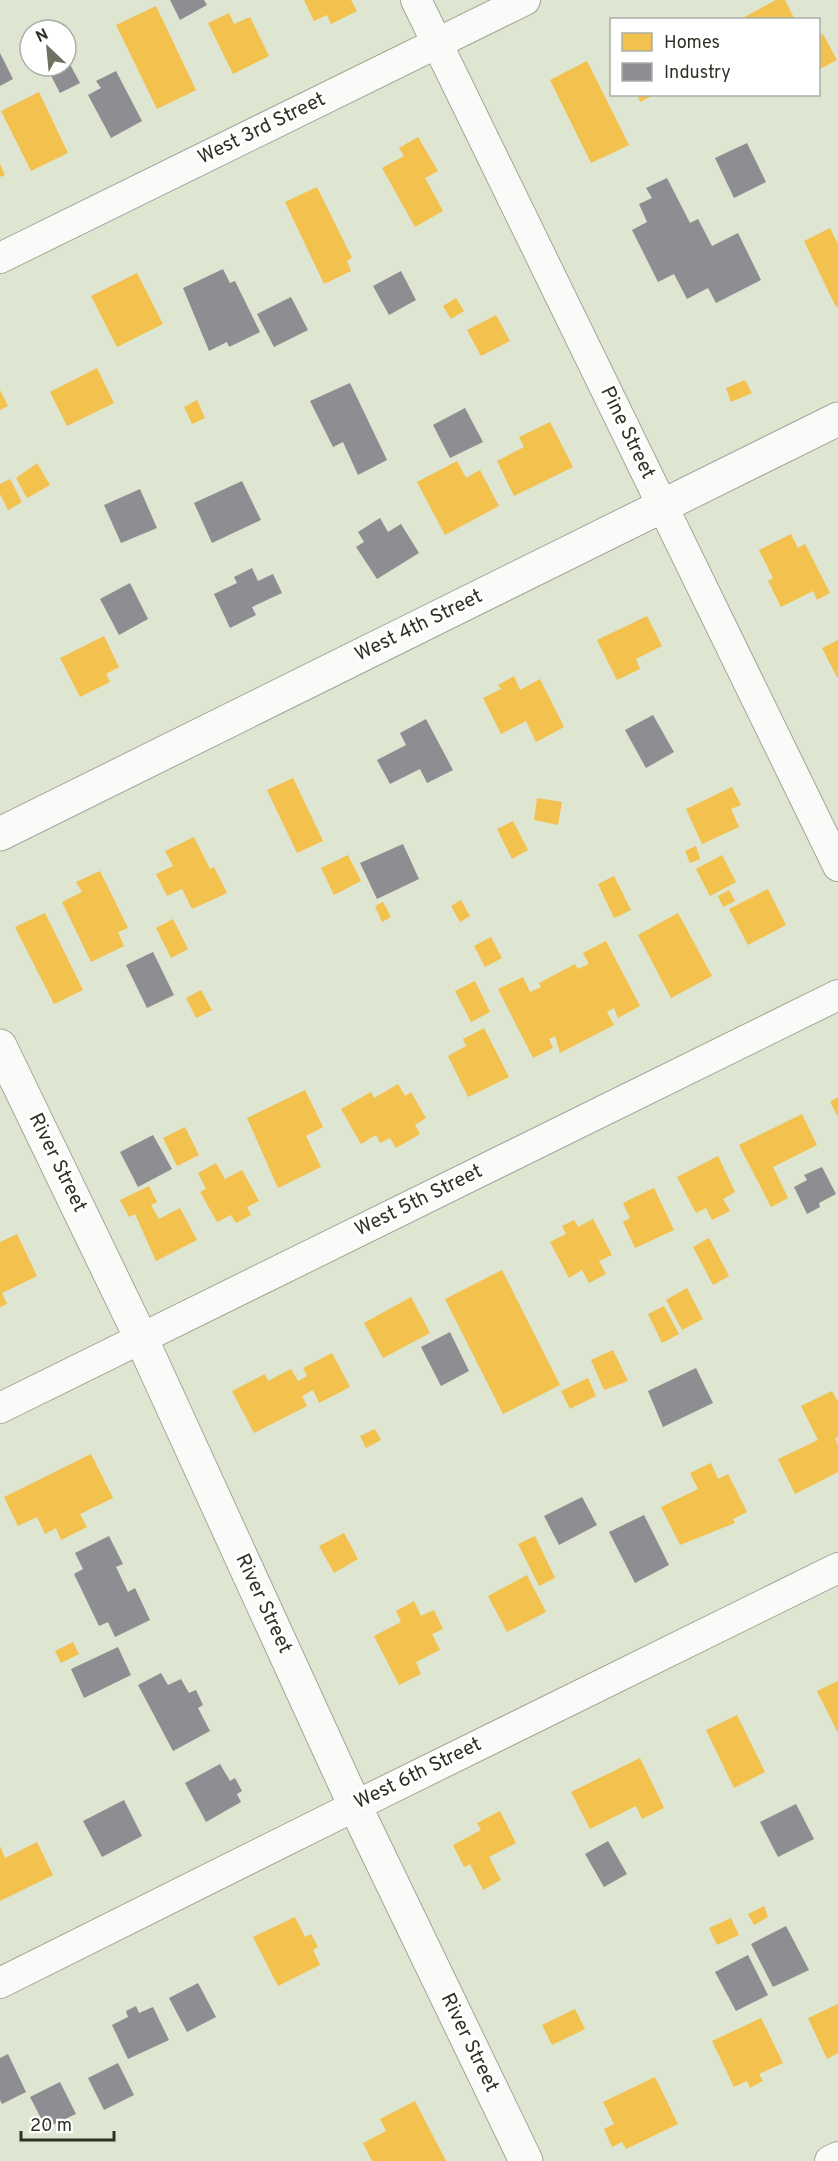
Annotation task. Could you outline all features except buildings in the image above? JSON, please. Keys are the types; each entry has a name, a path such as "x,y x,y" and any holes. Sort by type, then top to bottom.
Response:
{"street":[{"name":"Pine Street","path":"416,0 838,866"},
{"name":"West 3rd Street","path":"0,258 525,0"},
{"name":"West 4th Street","path":"0,834 838,419"},
{"name":"West 5th Street","path":"0,1408 838,995"},
{"name":"River Street","path":"0,1046 141,1338 355,1806 526,2161"},
{"name":"West 6th Street","path":"0,1983 838,1568"},
{"path":"830,2161 838,2157"}]}
